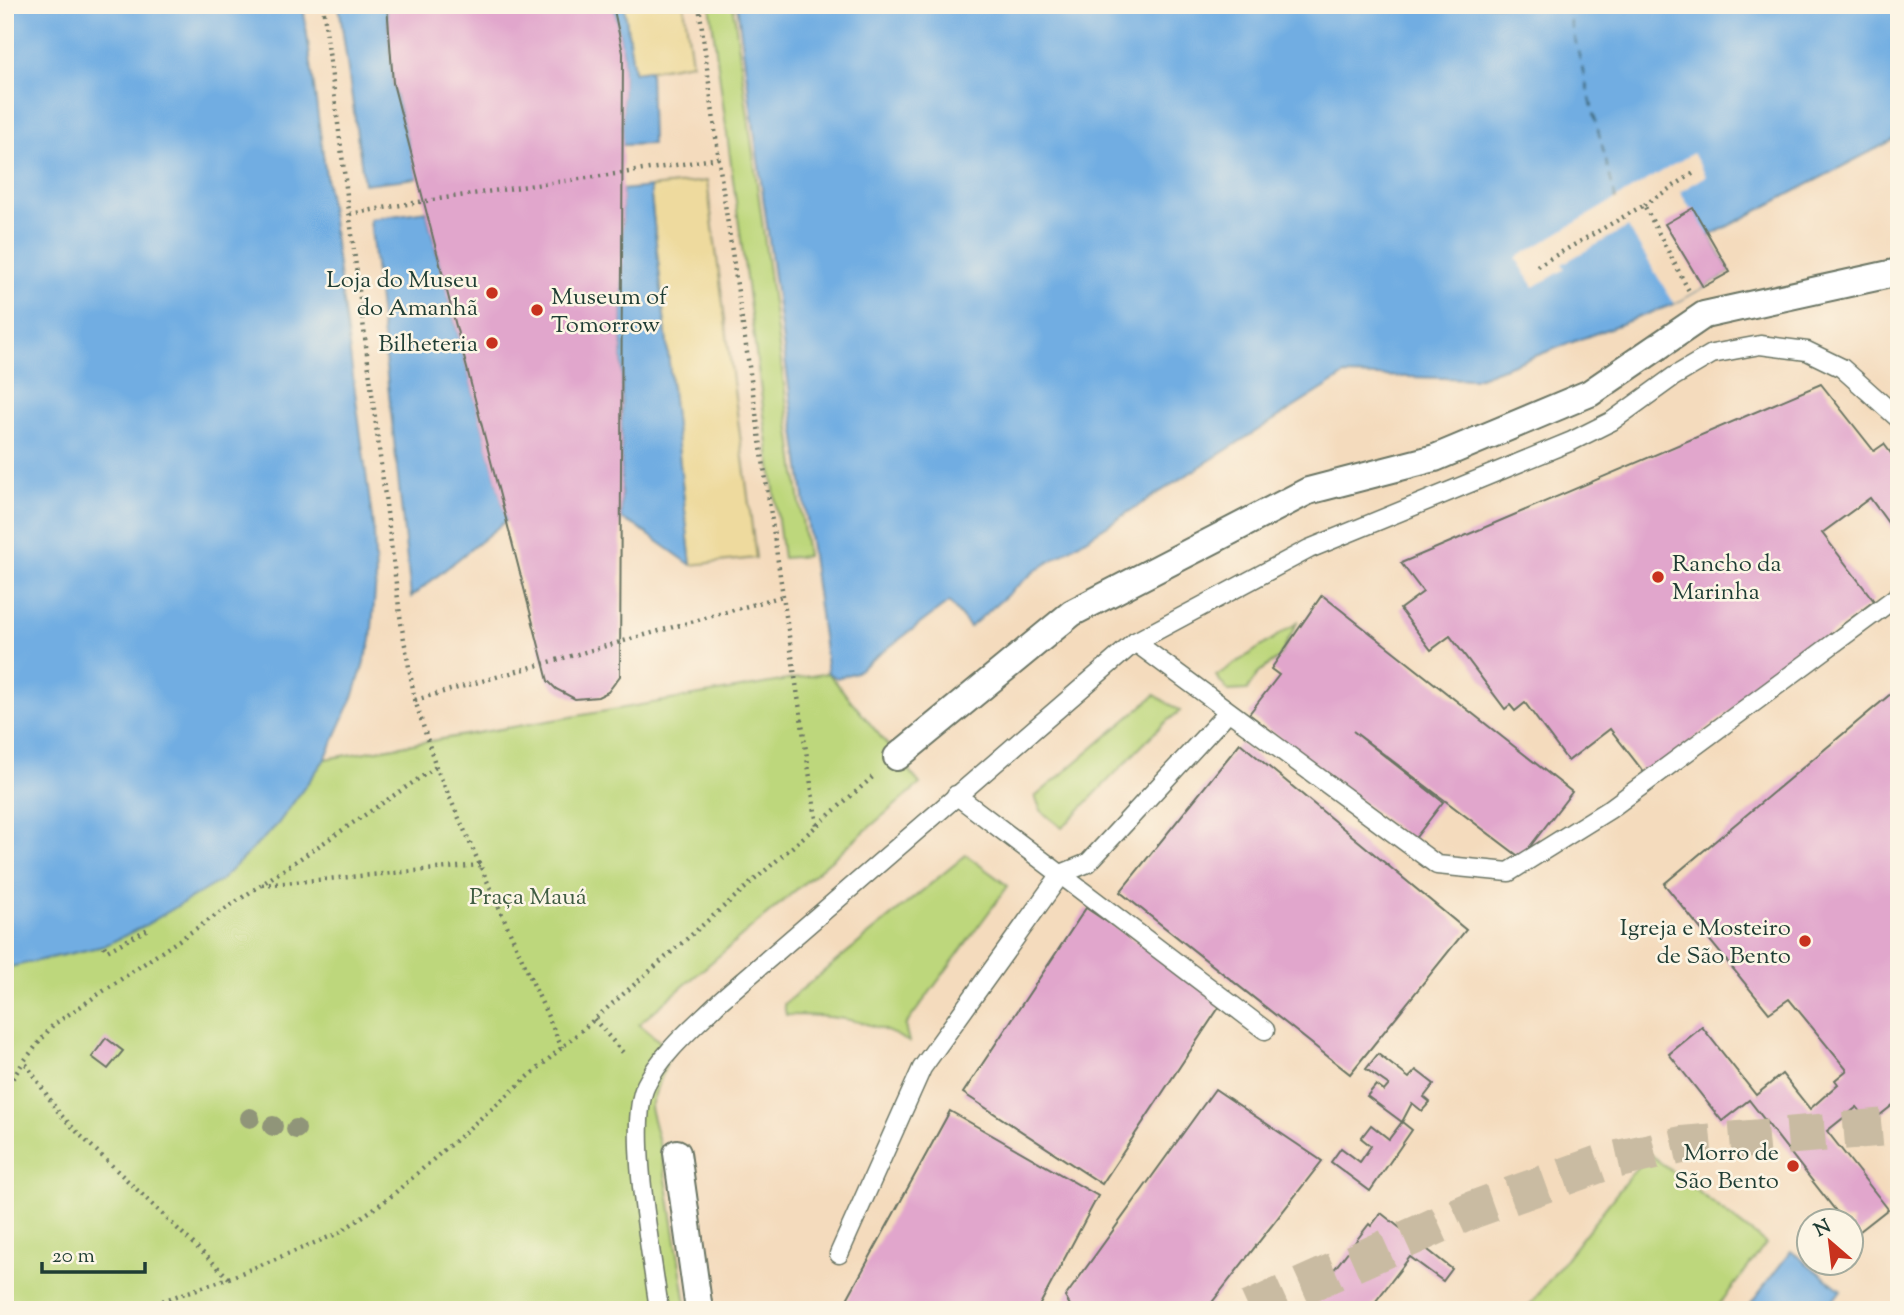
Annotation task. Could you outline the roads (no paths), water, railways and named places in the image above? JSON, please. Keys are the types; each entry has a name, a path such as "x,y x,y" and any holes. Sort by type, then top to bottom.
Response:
{"street":[{"path":"897,757 1072,613 1308,491 1435,458 1590,393 1704,315 1899,272"},
{"path":"677,1153 699,1310"}],"lane":[{"path":"659,1310 637,1124 646,1085 671,1051 721,1000 1135,642 1309,549 1582,436 1612,421 1712,354 1760,345 1807,351 1842,368 1899,419"},
{"path":"1135,642 1227,713 1437,865 1509,872 1610,809 1899,595"},
{"path":"839,1254 922,1068 1061,873 1088,863 1227,713"},
{"path":"956,795 1265,1030"}],"water":[{"path":"5,5 303,5 374,533 376,579 371,640 354,695 325,759 277,825 220,881 144,926 104,946 5,968"},
{"path":"339,5 387,5 393,83 418,178 364,184"},
{"path":"613,5 624,5 634,72 650,70 652,144 622,145 623,53"},
{"path":"737,5 1899,5 1899,137 1709,236 1730,272 1674,304 1474,379 1345,375 1035,571 970,627 949,602 856,672 837,678 828,673"},
{"path":"650,187 691,565 636,526 621,519 622,190"},
{"path":"426,211 507,520 411,597 370,219"},
{"path":"1791,1251 1796,1255 1796,1276 1823,1276 1841,1290 1826,1310 1746,1310"}],"tunnel":[{"path":"1249,1310 1472,1210 1605,1162 1682,1145 1899,1126"}],"place":[{"name":"Loja do Museu do Amanhã","path":"492,293"},
{"name":"Museum of Tomorrow","path":"537,310"},
{"name":"Bilheteria","path":"492,343"},
{"name":"Rancho da Marinha","path":"1658,577"},
{"name":"Igreja e Mosteiro de São Bento","path":"1805,941"},
{"name":"Morro de São Bento","path":"1793,1166"}],"park label":[{"name":"Praça Mauá","path":"528,896"}]}
